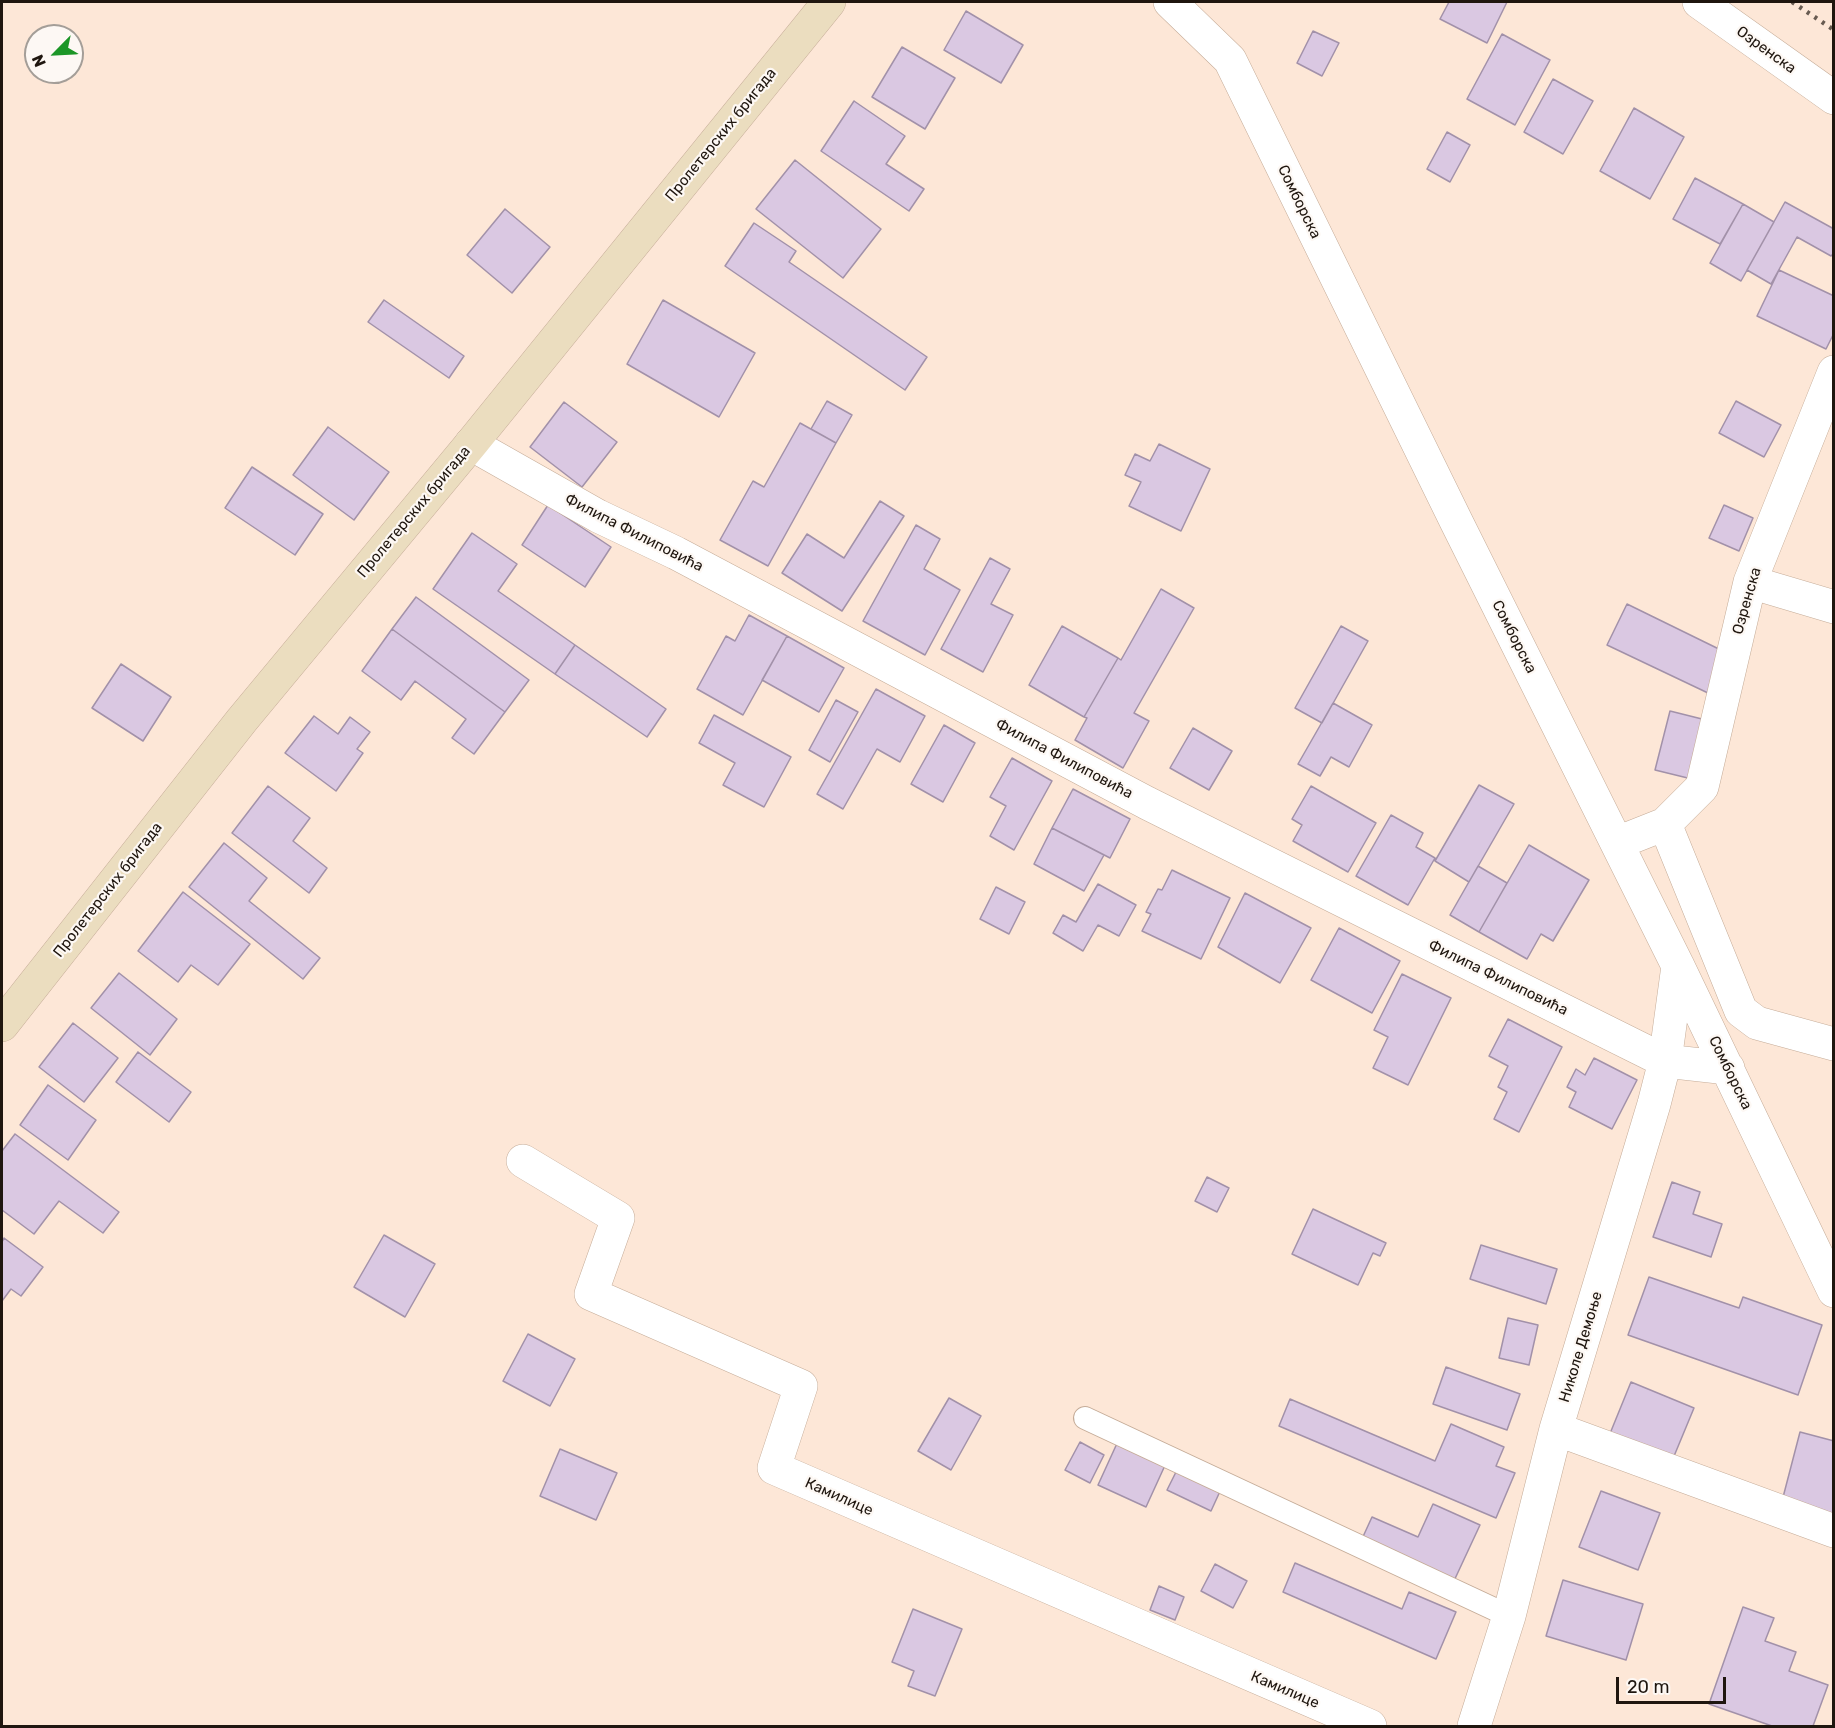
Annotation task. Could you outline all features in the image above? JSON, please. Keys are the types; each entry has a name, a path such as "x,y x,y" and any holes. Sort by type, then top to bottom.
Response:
{"street":[{"name":"Пролетерских бригада","path":"2,1025 242,720 471,444 830,2"},
{"name":"Сомборска","path":"1170,2 1230,60 1728,1068 1833,1291"},
{"name":"Озренска","path":"1699,2 1833,98"},
{"name":"Озренска","path":"1617,843 1665,824 1702,787 1750,582 1833,372"},
{"name":"Филипа Филиповића","path":"471,444 598,516 676,553 1147,803 1665,1061"},
{"path":"1750,582 1833,607"},
{"path":"1665,824 1741,1011 1757,1023 1833,1044"},
{"name":"Николе Демоње","path":"1474,1726 1509,1616 1556,1429 1627,1196 1665,1061 1678,966"},
{"path":"1665,1061 1728,1068"},
{"name":"Камилице","path":"523,1161 618,1218 591,1294 801,1386 774,1468 1370,1726"},
{"path":"1556,1429 1833,1531"}],"lane":[{"path":"1084,1418 1509,1616"}],"building":[{"path":"1449,2 1507,2 1487,43 1440,19"},
{"path":"966,11 1023,45 1001,83 944,50"},
{"path":"1313,31 1339,43 1322,76 1297,63"},
{"path":"1502,34 1550,60 1515,125 1467,99"},
{"path":"902,47 955,78 925,129 872,97"},
{"path":"1553,79 1593,101 1563,154 1524,132"},
{"path":"854,101 905,136 886,164 924,189 909,211 821,151"},
{"path":"1634,108 1684,137 1650,199 1600,171"},
{"path":"1447,132 1470,145 1450,182 1427,169"},
{"path":"795,160 881,229 843,278 756,209"},
{"path":"1695,178 1743,204 1720,244 1673,219"},
{"path":"1785,202 1834,229 1834,253 1831,256 1797,237 1771,284 1747,270"},
{"path":"1743,204 1774,222 1741,281 1710,263"},
{"path":"505,209 550,247 512,293 467,255"},
{"path":"754,223 796,251 789,262 927,357 905,390 725,266"},
{"path":"1779,270 1834,296 1834,333 1826,349 1757,316"},
{"path":"384,300 464,356 449,378 368,322"},
{"path":"663,300 755,353 719,417 627,364"},
{"path":"827,401 852,415 836,443 811,429"},
{"path":"1736,401 1781,425 1764,457 1719,433"},
{"path":"564,402 617,442 582,487 530,447"},
{"path":"800,423 836,443 768,566 720,540 753,481 764,487"},
{"path":"328,427 389,472 354,520 293,475"},
{"path":"1159,444 1210,469 1181,531 1129,506 1141,482 1125,475 1135,454 1150,461"},
{"path":"252,467 323,514 295,555 225,508"},
{"path":"880,501 904,516 842,611 782,573 807,534 844,558"},
{"path":"548,505 611,547 585,587 522,545"},
{"path":"1724,505 1753,518 1739,551 1709,538"},
{"path":"916,525 940,539 924,569 960,590 925,655 863,621"},
{"path":"472,533 517,564 498,591 575,645 555,674 433,589"},
{"path":"990,558 1010,569 991,604 1013,615 983,672 941,649"},
{"path":"1161,589 1194,608 1134,713 1149,721 1123,768 1075,740 1087,718 1084,717 1118,658 1121,660"},
{"path":"416,597 529,680 505,712 392,629"},
{"path":"1627,604 1727,653 1708,693 1607,645"},
{"path":"749,615 787,636 743,715 697,689 726,636 735,641"},
{"path":"1062,626 1118,658 1084,717 1029,685"},
{"path":"1341,626 1368,641 1322,723 1295,708"},
{"path":"392,629 505,712 474,754 452,738 466,719 415,681 401,700 362,671"},
{"path":"787,636 844,668 819,712 762,680"},
{"path":"575,645 666,709 647,737 555,674"},
{"path":"121,664 171,697 143,741 92,708"},
{"path":"876,689 925,716 900,762 877,749 843,809 817,794"},
{"path":"836,700 858,712 830,762 809,750"},
{"path":"1333,703 1372,725 1349,767 1331,757 1320,776 1298,764"},
{"path":"1670,711 1714,722 1700,781 1655,770"},
{"path":"714,715 791,757 764,807 723,785 735,763 699,743"},
{"path":"314,716 338,734 350,717 370,732 357,749 363,753 336,791 285,753"},
{"path":"944,725 975,743 943,802 911,784"},
{"path":"1193,728 1232,751 1209,790 1170,768"},
{"path":"1012,758 1052,781 1014,850 990,836 1006,806 990,797"},
{"path":"1479,785 1514,804 1469,882 1435,861"},
{"path":"268,786 310,818 293,841 327,868 309,893 232,833"},
{"path":"1311,786 1376,823 1348,872 1293,841 1302,825 1292,819"},
{"path":"1073,789 1130,819 1110,858 1052,828"},
{"path":"1391,815 1423,833 1416,847 1435,858 1408,905 1356,876"},
{"path":"1052,828 1104,855 1084,891 1034,864"},
{"path":"224,843 267,878 249,901 320,958 303,979 189,887"},
{"path":"1529,845 1589,880 1553,941 1541,934 1527,959 1479,932"},
{"path":"1478,866 1507,883 1479,932 1450,915"},
{"path":"1172,870 1230,898 1201,959 1142,931 1151,914 1146,912 1158,889 1162,890"},
{"path":"1098,884 1136,905 1119,936 1098,925 1083,951 1053,933 1063,915 1076,922"},
{"path":"996,887 1025,902 1009,934 980,919"},
{"path":"183,892 250,944 218,985 191,965 178,982 138,951"},
{"path":"1245,893 1311,928 1280,983 1218,947"},
{"path":"1339,928 1400,961 1372,1013 1311,980"},
{"path":"119,973 177,1019 150,1055 91,1008"},
{"path":"1402,974 1451,998 1408,1085 1373,1068 1388,1037 1374,1030"},
{"path":"1508,1019 1562,1047 1519,1132 1494,1119 1507,1092 1498,1087 1508,1066 1489,1056"},
{"path":"73,1023 118,1058 84,1102 39,1067"},
{"path":"138,1052 191,1092 169,1122 116,1082"},
{"path":"1594,1058 1637,1080 1612,1129 1569,1107 1576,1092 1567,1087 1576,1069 1585,1075"},
{"path":"48,1085 96,1120 68,1160 20,1125"},
{"path":"15,1134 119,1212 103,1233 59,1201 34,1234 2,1210 2,1151"},
{"path":"1207,1177 1229,1188 1217,1212 1195,1201"},
{"path":"1672,1182 1700,1192 1693,1214 1722,1224 1711,1257 1653,1237"},
{"path":"1313,1209 1386,1243 1380,1256 1373,1253 1358,1285 1292,1254"},
{"path":"384,1235 435,1264 405,1317 354,1287"},
{"path":"4,1238 43,1267 21,1296 11,1289 2,1301 2,1242"},
{"path":"1481,1245 1557,1269 1546,1304 1470,1279"},
{"path":"1649,1277 1739,1308 1743,1297 1822,1325 1798,1395 1628,1335"},
{"path":"1508,1318 1538,1325 1529,1365 1499,1358"},
{"path":"528,1334 575,1359 550,1406 503,1381"},
{"path":"1446,1367 1520,1394 1507,1430 1433,1404"},
{"path":"1631,1382 1694,1408 1672,1461 1609,1436"},
{"path":"949,1398 981,1416 951,1470 918,1451"},
{"path":"1290,1399 1435,1461 1451,1424 1504,1447 1496,1466 1515,1473 1496,1518 1279,1426"},
{"path":"1800,1432 1834,1441 1834,1519 1781,1505"},
{"path":"1119,1439 1167,1461 1146,1507 1098,1485"},
{"path":"1080,1442 1104,1455 1090,1483 1065,1470"},
{"path":"560,1449 617,1473 596,1520 540,1496"},
{"path":"1179,1466 1222,1487 1211,1511 1167,1490"},
{"path":"1601,1491 1660,1513 1638,1570 1579,1547"},
{"path":"1433,1504 1480,1525 1453,1583 1361,1541 1372,1517 1418,1537"},
{"path":"1295,1563 1402,1609 1409,1592 1456,1612 1436,1659 1283,1592"},
{"path":"1215,1564 1247,1581 1233,1608 1201,1591"},
{"path":"1563,1580 1643,1604 1626,1660 1546,1636"},
{"path":"1159,1586 1184,1597 1175,1620 1150,1610"},
{"path":"1743,1607 1774,1618 1765,1641 1796,1652 1789,1671 1828,1685 1813,1726 1772,1726 1709,1704"},
{"path":"913,1609 962,1629 935,1696 908,1686 914,1671 892,1662"}],"railway":[{"path":"1792,2 1834,30"}]}
